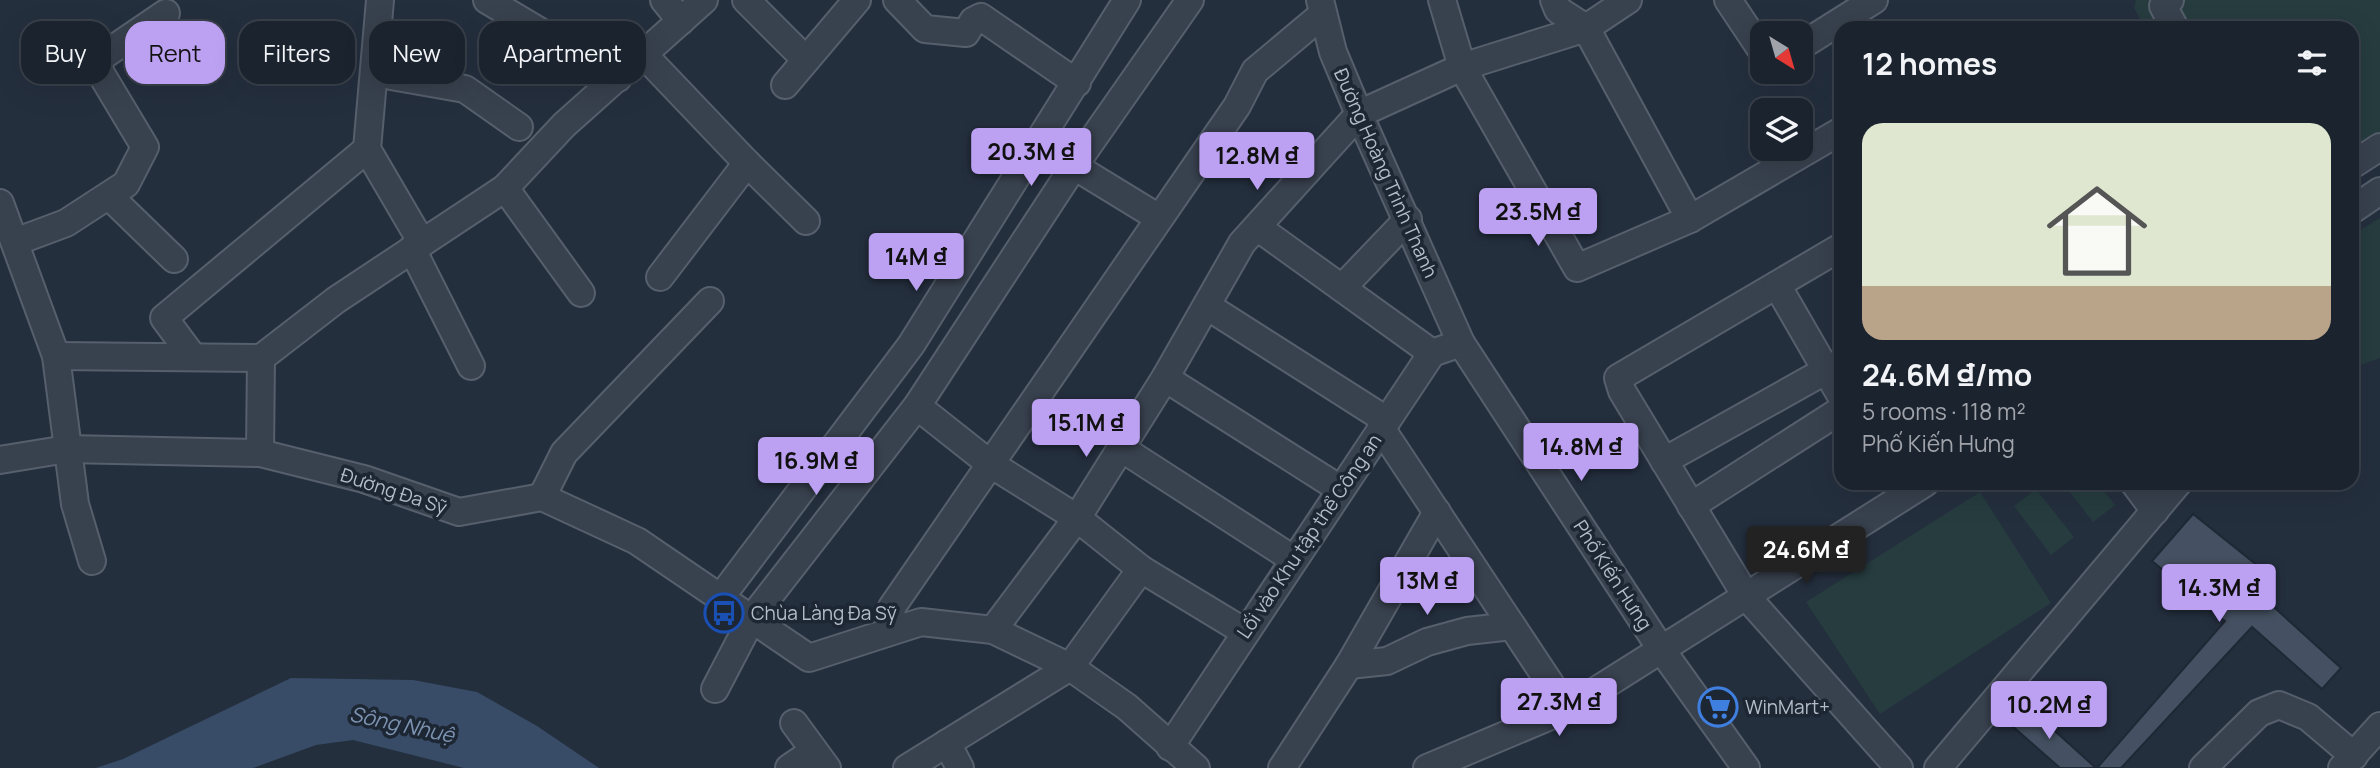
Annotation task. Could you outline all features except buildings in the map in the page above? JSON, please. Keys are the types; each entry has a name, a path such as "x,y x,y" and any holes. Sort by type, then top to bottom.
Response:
{"street":[{"path":"378,21 380,0"},
{"path":"487,0 522,21"},
{"path":"664,0 681,21"},
{"path":"646,53 704,0"},
{"path":"746,0 806,60"},
{"path":"785,85 857,0"},
{"path":"897,0 925,29 966,33 973,22 981,17 1077,83"},
{"path":"715,689 752,618 917,406 1074,166 1190,0"},
{"path":"1442,0 1462,67 1577,268 1690,219 1834,135"},
{"path":"1554,0 1558,10 1586,28 1690,219"},
{"path":"993,630 1077,518 1165,378 1242,243 1359,114 1462,67 1586,28 1628,0"},
{"path":"1728,0 1750,33"},
{"path":"1846,21 1874,0"},
{"path":"2170,0 2163,6 2171,21"},
{"path":"720,597 911,345 1077,83 1125,1"},
{"path":"890,629 892,607 1237,106 1255,71 1322,7"},
{"name":"Đường Hoàng Trình Thanh","path":"1322,7 1333,52 1461,343"},
{"path":"12,253 66,223 126,184 145,147 94,62 166,13"},
{"path":"1813,40 1834,29"},
{"path":"646,57 806,221"},
{"path":"373,84 367,149 417,246 471,366"},
{"path":"436,84 464,89 519,127"},
{"path":"56,356 261,358 336,300 505,188 564,125 611,84"},
{"path":"2359,160 2380,147"},
{"path":"192,357 164,318 367,149"},
{"path":"660,277 747,163"},
{"path":"1074,166 1158,218"},
{"path":"505,188 581,293"},
{"path":"2359,205 2380,191"},
{"path":"109,196 174,258"},
{"path":"0,203 12,253 56,356 75,504 92,561"},
{"path":"1342,288 1408,219"},
{"path":"1257,227 1432,353 1461,343"},
{"path":"1834,251 1618,378 1622,391 1746,596 1899,768"},
{"path":"1664,461 1833,367 1777,285"},
{"path":"710,301 564,453 542,498 637,541 808,658 890,629 921,622 993,630 1070,667 1127,707 1196,768"},
{"path":"1208,306 1384,424 1437,512 1567,709"},
{"name":"Phố Kiến Hưng","path":"1461,343 1661,649 1746,768"},
{"name":"Lối vào Khu tập thể Công an","path":"1170,747 1432,353"},
{"path":"260,453 261,358"},
{"path":"1165,378 1340,489"},
{"path":"917,406 989,463 1077,518 1141,569 1245,632"},
{"path":"1691,506 1834,414"},
{"path":"1122,448 1293,559"},
{"name":"Đường Đa Sỹ","path":"0,460 67,449 260,453 364,479 459,512 542,498"},
{"path":"1427,768 1454,764 1567,709 1914,490"},
{"path":"2139,490 2155,510"},
{"path":"1938,768 2067,621 2172,490"},
{"path":"1282,768 1349,665 1437,512"},
{"path":"906,768 1070,667 1141,569"},
{"path":"1349,665 1387,661 1427,642 1467,631 1512,626"},
{"path":"2203,768 2259,713 2279,705 2308,717 2348,762 2379,730"},
{"path":"789,768 820,759 794,723"},
{"path":"947,743 960,768"}],"green space":[{"path":"2136,0 2380,0 2380,160 2359,174 2359,21 2141,21 2134,8"},
{"path":"2380,218 2380,358 2359,366 2359,231"},
{"path":"2037,490 2074,537 2051,555 2014,506"},
{"path":"2068,490 2103,490 2115,505 2093,522"},
{"path":"1980,492 2051,603 1880,714 1806,602"}],"water":[{"name":"Sông Nhuệ","path":"291,678 413,680 477,692 537,726 599,768 464,768 353,740 316,745 253,768 96,768 123,759"}],"place":[{"name":"Chùa Làng Đa Sỹ","path":"724,613"},
{"name":"WinMart+","path":"1718,707"}]}
